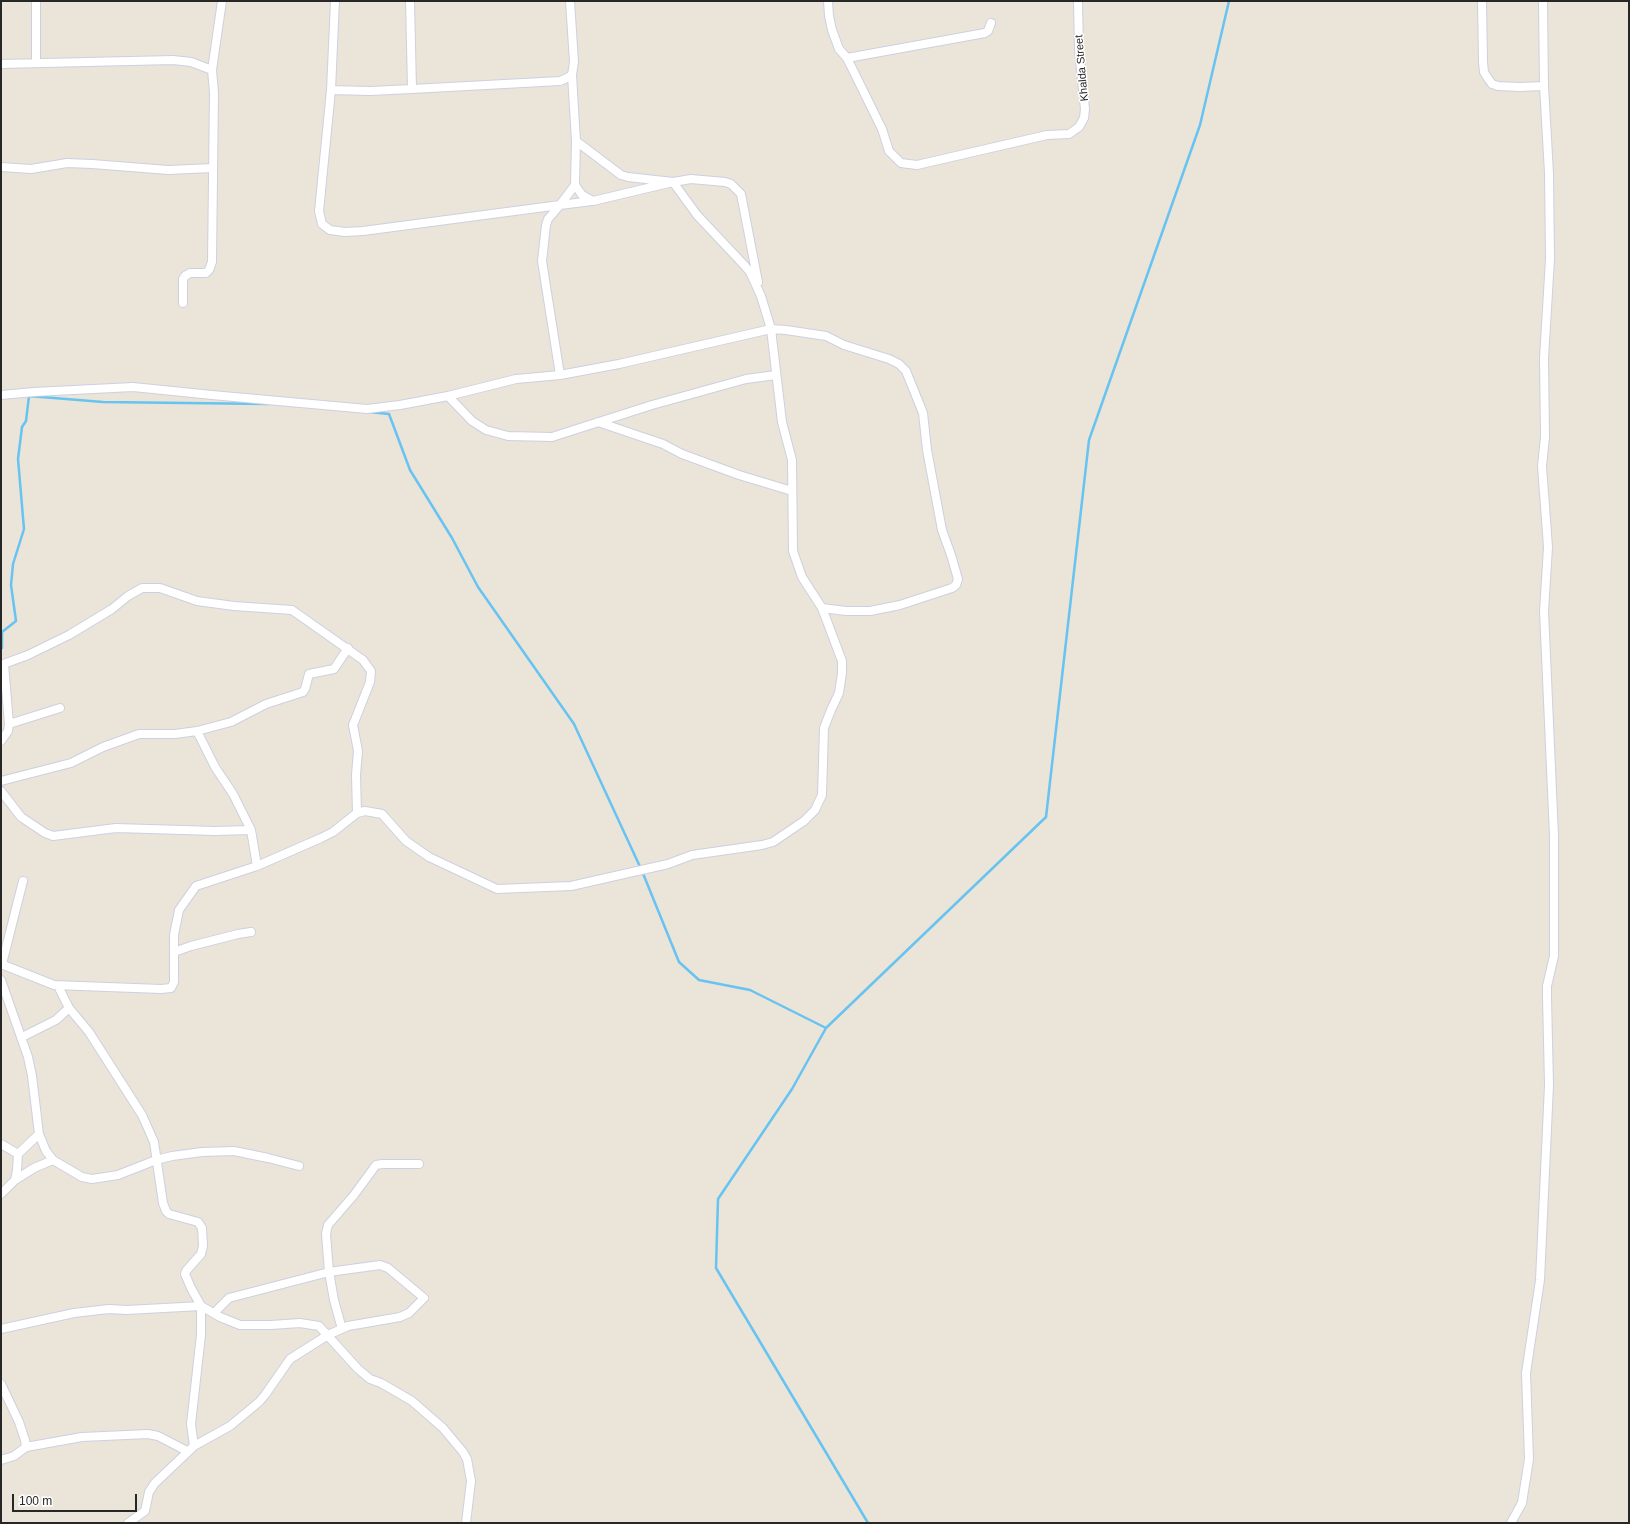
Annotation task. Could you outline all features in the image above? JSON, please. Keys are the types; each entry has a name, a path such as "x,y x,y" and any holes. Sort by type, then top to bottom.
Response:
{"street":[{"path":"36,1 36,63"},
{"path":"183,303 183,279 185,276 190,273 206,274 211,267 214,94 212,70 222,1"},
{"path":"23,881 1,964 58,986 171,988 174,982 174,935 179,910 193,889 199,884 257,866 333,832 357,813 365,811 382,814 411,846 429,857 497,890 571,886 668,864 692,856 773,842 810,817 816,810 822,795 824,728 839,693 842,672 841,654 822,608 802,577 793,551 792,460 782,422 771,329 761,296 741,194 731,184 725,182 691,179 593,201 366,230 345,232 330,230 322,224 319,211 331,90 335,1"},
{"path":"410,1 412,89"},
{"path":"560,375 542,252 547,222 575,185 576,140 572,75 574,62 570,1"},
{"path":"828,1 832,30 840,49 847,58 985,33 988,31 990,23"},
{"name":"Khalda Street","path":"847,58 882,129 889,151 901,163 911,165 925,164 1042,136 1069,134 1075,131 1081,124 1085,114 1085,98 1078,50 1078,1"},
{"path":"1482,1 1484,72 1492,84 1498,86 1519,87 1544,86"},
{"path":"1511,1523 1522,1503 1529,1459 1525,1387 1540,1280 1550,1085 1547,992 1554,956 1554,836 1544,611 1548,547 1542,466 1545,438 1544,358 1550,259 1549,174 1544,86 1543,1"},
{"path":"1,64 173,60 195,63 212,70"},
{"path":"331,90 370,91 560,81 572,75"},
{"path":"576,140 621,174 628,177 673,182 697,215 750,272 761,296"},
{"path":"1,167 31,169 67,163 168,170 213,168"},
{"path":"575,185 582,195 593,201"},
{"path":"1,395 134,387 367,408 400,405 448,396 516,379 560,375 619,364 771,329 826,336 844,345 889,359 899,364 906,370 923,414 927,450 942,530 958,582 952,588 900,605 870,610 846,611 822,608"},
{"path":"448,396 472,421 486,430 508,436 552,437 652,405 746,379 776,375"},
{"path":"598,422 663,444 682,454 739,475 792,491"},
{"path":"1,741 8,731 9,724 3,664 28,655 69,635 112,609 128,596 142,588 160,588 197,601 234,606 292,610 348,648 369,667 371,675 370,682 353,725 358,751 356,775 357,813"},
{"path":"1,781 71,763 103,748 139,734 175,734 197,731 231,722 266,704 303,692 309,674 334,669 348,648"},
{"path":"9,724 60,708"},
{"path":"197,731 214,767 233,794 251,830 257,866"},
{"path":"1,791 21,817 45,833 53,836 116,828 225,832 251,830"},
{"path":"174,952 191,946 251,932"},
{"path":"1,980 22,1037 32,1076 39,1134 46,1151 52,1160 82,1177 92,1179 118,1175 156,1160 197,1152 234,1151 299,1166"},
{"path":"58,986 69,1008 89,1032 122,1085 132,1096 139,1108 154,1142 163,1204 166,1212 198,1222 202,1228 201,1254 185,1274 201,1306 201,1335 191,1424 190,1449"},
{"path":"22,1037 56,1020 69,1008"},
{"path":"15,1180 18,1154 39,1134"},
{"path":"1,1144 18,1154"},
{"path":"1,1194 15,1180 34,1168 52,1160"},
{"path":"342,1328 334,1300 329,1272 326,1234 328,1224 354,1195 376,1165 419,1164"},
{"path":"128,1523 144,1514 151,1488 190,1449 230,1426 259,1402 265,1396 290,1359 328,1335 352,1324 406,1315 412,1312 424,1298 384,1265 329,1272 229,1298 214,1313"},
{"path":"1,1329 74,1313 109,1309 127,1310 201,1306 240,1325 300,1323 319,1326 358,1369 370,1379 381,1383 412,1401 443,1428 463,1452 467,1459 472,1481 466,1523"},
{"path":"1,1384 19,1422 26,1447"},
{"path":"1,1460 14,1456 26,1447 82,1437 148,1434 158,1436 190,1449"}],"waterway":[{"path":"868,1523 716,1268 718,1199 792,1089 826,1028 1046,817 1089,440 1200,125 1229,1"},
{"path":"29,396 103,402 268,404"},
{"path":"2,648 2,632 16,621 11,585 13,564 24,529 18,459 22,427 26,421 29,396"},
{"path":"369,412 389,414 410,470 452,538 478,587 574,724 642,871 679,962 699,980 750,990 826,1028"}]}
